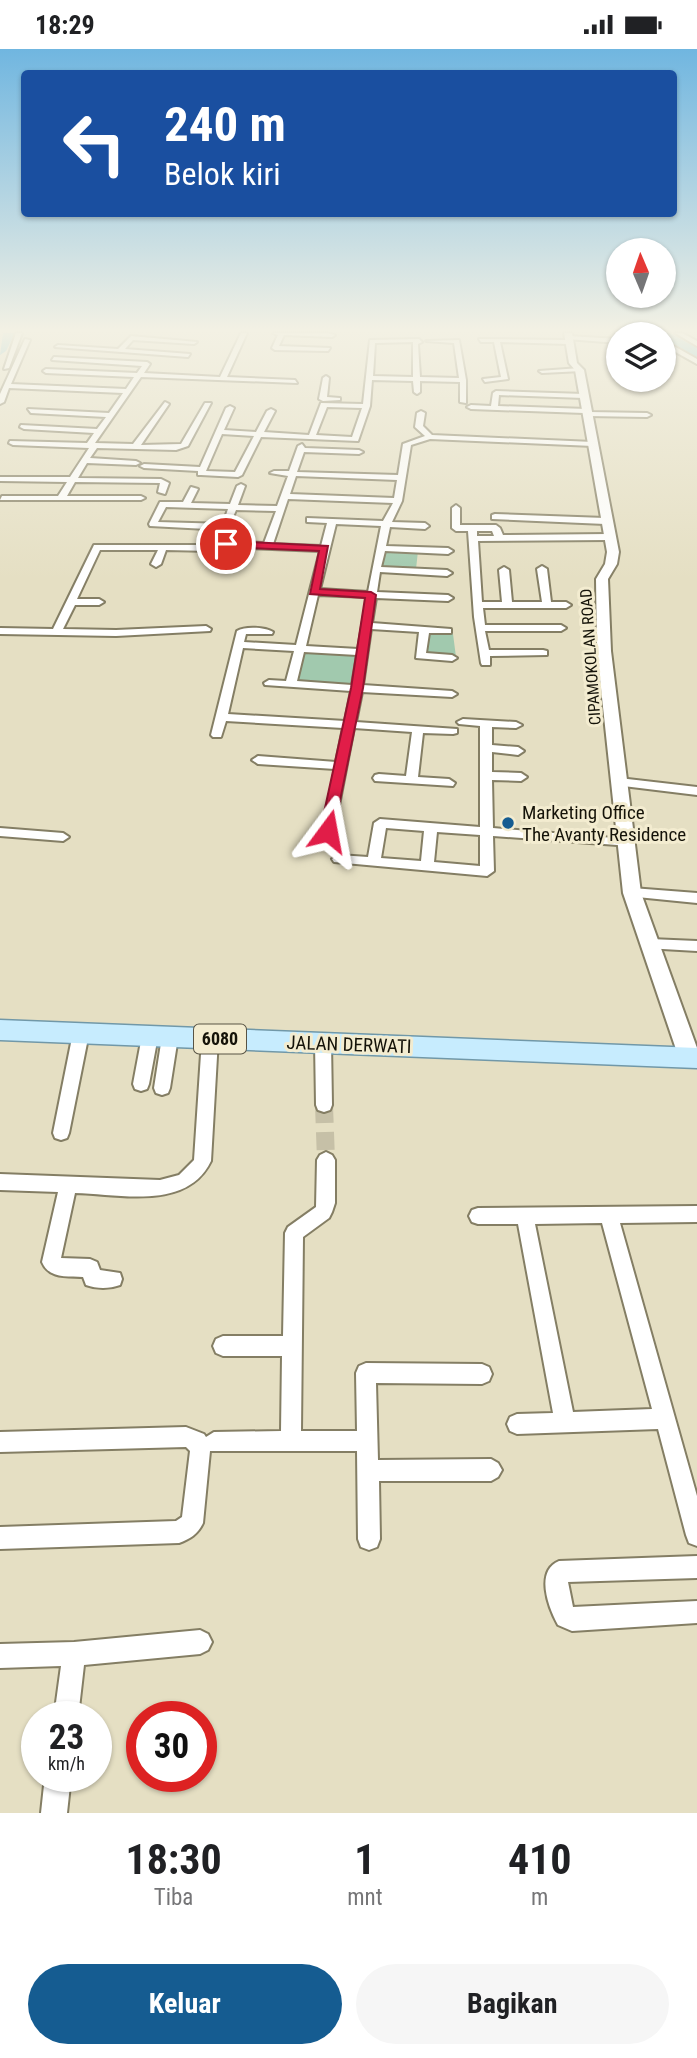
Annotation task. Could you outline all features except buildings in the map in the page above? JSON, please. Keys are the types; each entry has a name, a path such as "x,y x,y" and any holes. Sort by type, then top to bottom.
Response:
{"main road":[{"name":"JALAN DERWATI","path":"0,1030 684,1058"}],"street":[{"path":"61,498 110,415"},
{"path":"136,446 157,415"},
{"path":"13,443 176,448 184,446 202,415"},
{"path":"201,469 227,415"},
{"path":"269,415 238,481 233,507 219,544 325,548"},
{"path":"312,437 320,415"},
{"path":"219,432 355,439 362,415"},
{"path":"421,415 419,427 430,437"},
{"name":"CIPAMOKOLAN ROAD","path":"587,415 603,529 613,558 601,579 604,652 632,893 684,1058"},
{"path":"24,427 99,431"},
{"path":"328,831 357,688 380,548 386,524 398,502 407,444 430,437 593,445"},
{"path":"268,546 302,448 359,450 354,474"},
{"path":"152,450 188,452"},
{"path":"199,453 209,453"},
{"path":"84,460 201,469 206,475 238,481"},
{"path":"274,473 354,474 401,478"},
{"path":"0,479 161,481 165,483 162,492"},
{"path":"186,505 194,489"},
{"path":"287,496 398,502"},
{"path":"2,498 141,498"},
{"path":"226,527 153,524 163,504 282,509"},
{"path":"456,508 456,528 472,533 603,529"},
{"path":"497,533 494,513 603,529"},
{"path":"310,520 425,526"},
{"path":"291,684 332,521"},
{"path":"472,533 485,658 543,653"},
{"path":"57,632 97,547 215,548 226,544"},
{"path":"156,564 163,548"},
{"path":"380,548 448,551"},
{"path":"420,572 421,550"},
{"path":"376,569 447,573"},
{"path":"542,569 547,605"},
{"path":"504,570 507,605"},
{"path":"314,592 448,599"},
{"path":"71,602 99,602"},
{"path":"478,605 565,605"},
{"path":"366,626 447,631"},
{"path":"480,628 561,628"},
{"path":"0,631 206,629"},
{"path":"424,630 420,656 452,658"},
{"path":"216,735 242,631 268,632"},
{"path":"239,646 363,652"},
{"path":"270,683 452,694"},
{"path":"221,717 453,731"},
{"path":"463,722 516,725"},
{"path":"339,859 486,871 486,723"},
{"path":"412,780 418,728"},
{"path":"485,748 518,751"},
{"path":"258,760 342,766"},
{"path":"488,776 521,777"},
{"path":"379,778 449,783"},
{"path":"619,782 697,791"},
{"path":"374,862 380,823 626,843"},
{"path":"427,866 431,827"},
{"path":"0,832 63,837"},
{"path":"632,893 697,898"},
{"path":"650,944 697,946"},
{"path":"61,1133 81,1033"},
{"path":"141,1084 160,1037"},
{"path":"160,1037 162,1088"},
{"path":"0,1182 173,1187 197,1172 204,1147 210,1039"},
{"path":"323,1042 324,1105"},
{"path":"291,1442 294,1233 323,1212 326,1203 326,1160"},
{"path":"68,1184 51,1262 57,1267 90,1268 93,1279 113,1279"},
{"path":"478,1216 697,1214"},
{"path":"524,1216 565,1422"},
{"path":"609,1216 697,1535"},
{"path":"223,1346 293,1346"},
{"path":"369,1539 366,1373 482,1374"},
{"path":"517,1424 665,1419"},
{"path":"0,1442 186,1437 197,1441 200,1451 192,1523 183,1530 0,1538"},
{"path":"214,1441 368,1441"},
{"path":"368,1471 491,1470"},
{"path":"697,1567 570,1571 559,1572 556,1576 561,1608 566,1617 572,1619 697,1612"},
{"path":"0,1656 74,1654 200,1642"},
{"path":"68,1701 74,1654"},
{"path":"54,1813 56,1792"}],"green space":[{"path":"383,549 418,551 416,569 380,568"},
{"path":"428,632 453,634 456,657 425,655"},
{"path":"303,650 359,653 353,686 294,683"}],"tunnel":[{"path":"324,1105 326,1160"}],"place":[{"name":"Marketing Office The Avanty Residence","path":"508,823"}],"route":[{"path":"226,544 325,548 314,592 371,595 357,688 328,831"}]}
